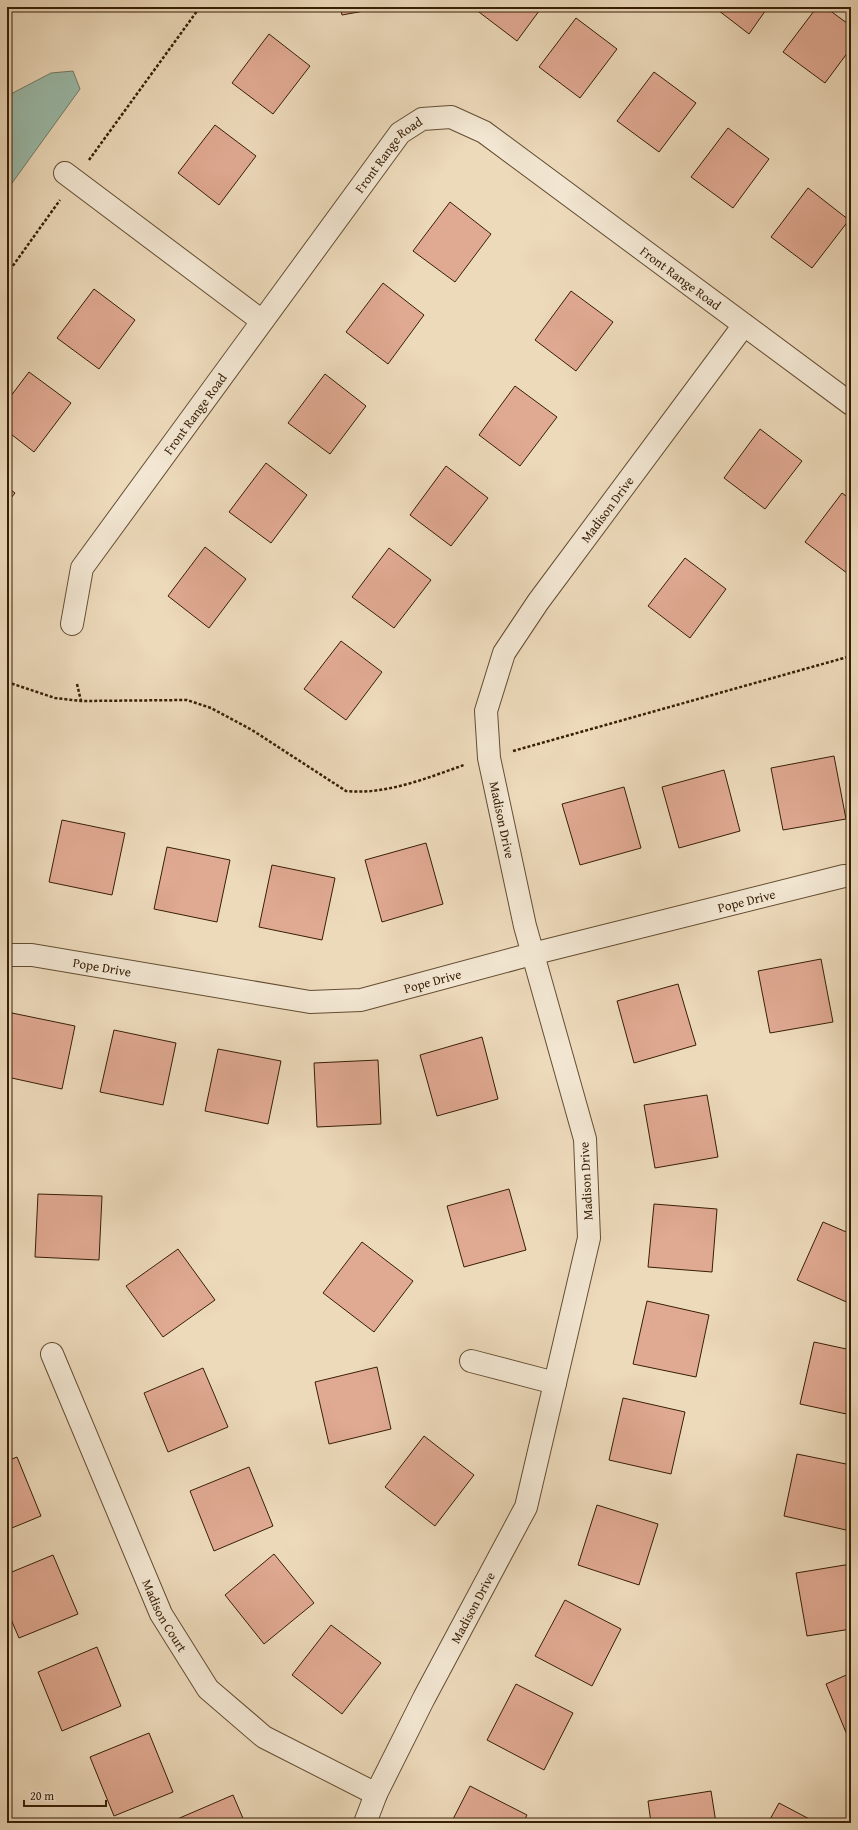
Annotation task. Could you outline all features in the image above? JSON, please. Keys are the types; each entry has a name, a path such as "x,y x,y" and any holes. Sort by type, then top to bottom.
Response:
{"street":[{"name":"Front Range Road","path":"72,624 82,568 400,133 422,119 451,117 484,132 851,404"},
{"path":"70,176 262,321"},
{"name":"Madison Drive","path":"365,1823 376,1794 424,1698 526,1508 588,1238 585,1139 532,954 489,758 486,711 504,653 538,602 744,325"},
{"name":"Pope Drive","path":"7,955 32,955 310,1002 361,1000 532,954 844,876 851,876"},
{"name":"Madison Court","path":"52,1354 161,1614 208,1689 264,1737 376,1794"},
{"path":"471,1361 555,1383"}],"path":[{"path":"7,274 70,176 200,7"},
{"path":"512,751 851,656"},
{"path":"7,682 54,698 81,701 188,700 211,708 252,730 346,791 361,793 389,789 469,764"},
{"path":"77,684 81,701"}],"shaded area":[{"path":"73,71 80,89 7,190 7,96 51,73"}],"building":[{"path":"340,7 386,7 342,15"},
{"path":"477,7 542,7 517,41 475,9"},
{"path":"714,7 768,7 749,34"},
{"path":"817,7 825,7 851,26 851,48 825,83 783,52"},
{"path":"576,18 617,49 580,98 539,67"},
{"path":"269,34 310,66 273,114 232,83"},
{"path":"654,72 696,103 659,152 617,121"},
{"path":"215,125 256,156 219,205 178,173"},
{"path":"728,128 769,159 733,208 691,177"},
{"path":"808,188 849,220 812,268 771,237"},
{"path":"450,202 491,234 455,282 413,251"},
{"path":"383,283 424,315 388,364 346,332"},
{"path":"94,289 135,320 99,369 57,338"},
{"path":"571,291 613,322 576,371 535,340"},
{"path":"29,372 71,403 34,452 7,431 7,401"},
{"path":"325,374 366,406 330,454 288,423"},
{"path":"515,386 557,417 520,466 479,435"},
{"path":"760,429 802,461 765,509 724,478"},
{"path":"266,463 307,495 271,543 229,512"},
{"path":"446,466 488,498 451,546 410,515"},
{"path":"7,487 15,493 7,503"},
{"path":"842,493 851,500 851,568 847,573 805,542"},
{"path":"205,547 246,579 209,628 168,596"},
{"path":"389,548 431,580 394,628 352,597"},
{"path":"685,558 726,589 690,638 648,606"},
{"path":"341,641 382,672 346,720 304,689"},
{"path":"834,756 846,819 783,830 771,768"},
{"path":"724,770 740,831 679,848 662,787"},
{"path":"624,787 641,848 580,865 562,804"},
{"path":"7,808 9,808 10,871 7,871"},
{"path":"62,820 125,833 112,895 49,882"},
{"path":"426,843 443,904 382,922 365,860"},
{"path":"167,847 230,860 217,922 154,909"},
{"path":"272,865 335,878 322,940 259,927"},
{"path":"821,959 833,1022 770,1033 758,971"},
{"path":"678,984 696,1045 634,1063 617,1001"},
{"path":"12,1013 75,1026 62,1089 7,1077 7,1039"},
{"path":"114,1030 176,1043 163,1105 100,1092"},
{"path":"482,1037 498,1099 437,1116 420,1055"},
{"path":"218,1049 281,1061 268,1124 205,1111"},
{"path":"378,1060 381,1124 317,1127 314,1063"},
{"path":"707,1095 718,1157 655,1168 644,1105"},
{"path":"509,1189 526,1250 464,1267 447,1206"},
{"path":"38,1194 102,1196 99,1260 35,1257"},
{"path":"654,1204 717,1209 712,1272 648,1267"},
{"path":"823,1222 851,1234 851,1304 797,1280"},
{"path":"362,1242 413,1281 374,1332 323,1293"},
{"path":"178,1249 215,1300 163,1337 126,1286"},
{"path":"647,1301 709,1315 696,1377 633,1364"},
{"path":"814,1342 851,1350 851,1415 800,1404"},
{"path":"377,1367 391,1429 329,1444 315,1382"},
{"path":"203,1368 228,1427 168,1452 144,1393"},
{"path":"623,1398 685,1412 671,1474 609,1460"},
{"path":"424,1436 474,1475 435,1526 385,1487"},
{"path":"797,1454 851,1465 851,1507 846,1530 784,1516"},
{"path":"17,1457 41,1516 7,1530 7,1461"},
{"path":"249,1467 273,1526 214,1551 190,1491"},
{"path":"597,1505 658,1524 639,1585 578,1565"},
{"path":"274,1554 314,1603 264,1644 225,1595"},
{"path":"53,1555 78,1614 19,1638 7,1610 7,1574"},
{"path":"851,1564 851,1629 807,1636 796,1573"},
{"path":"565,1600 621,1629 592,1686 535,1656"},
{"path":"331,1625 381,1663 342,1714 292,1675"},
{"path":"97,1647 121,1706 62,1731 38,1672"},
{"path":"851,1673 851,1742 850,1742 826,1684"},
{"path":"516,1684 573,1713 544,1770 487,1740"},
{"path":"149,1733 173,1792 114,1816 90,1757"},
{"path":"470,1786 527,1815 523,1823 451,1823"},
{"path":"711,1791 716,1823 651,1823 648,1801"},
{"path":"233,1795 245,1823 176,1823 175,1820"},
{"path":"779,1803 817,1823 768,1823"}]}
